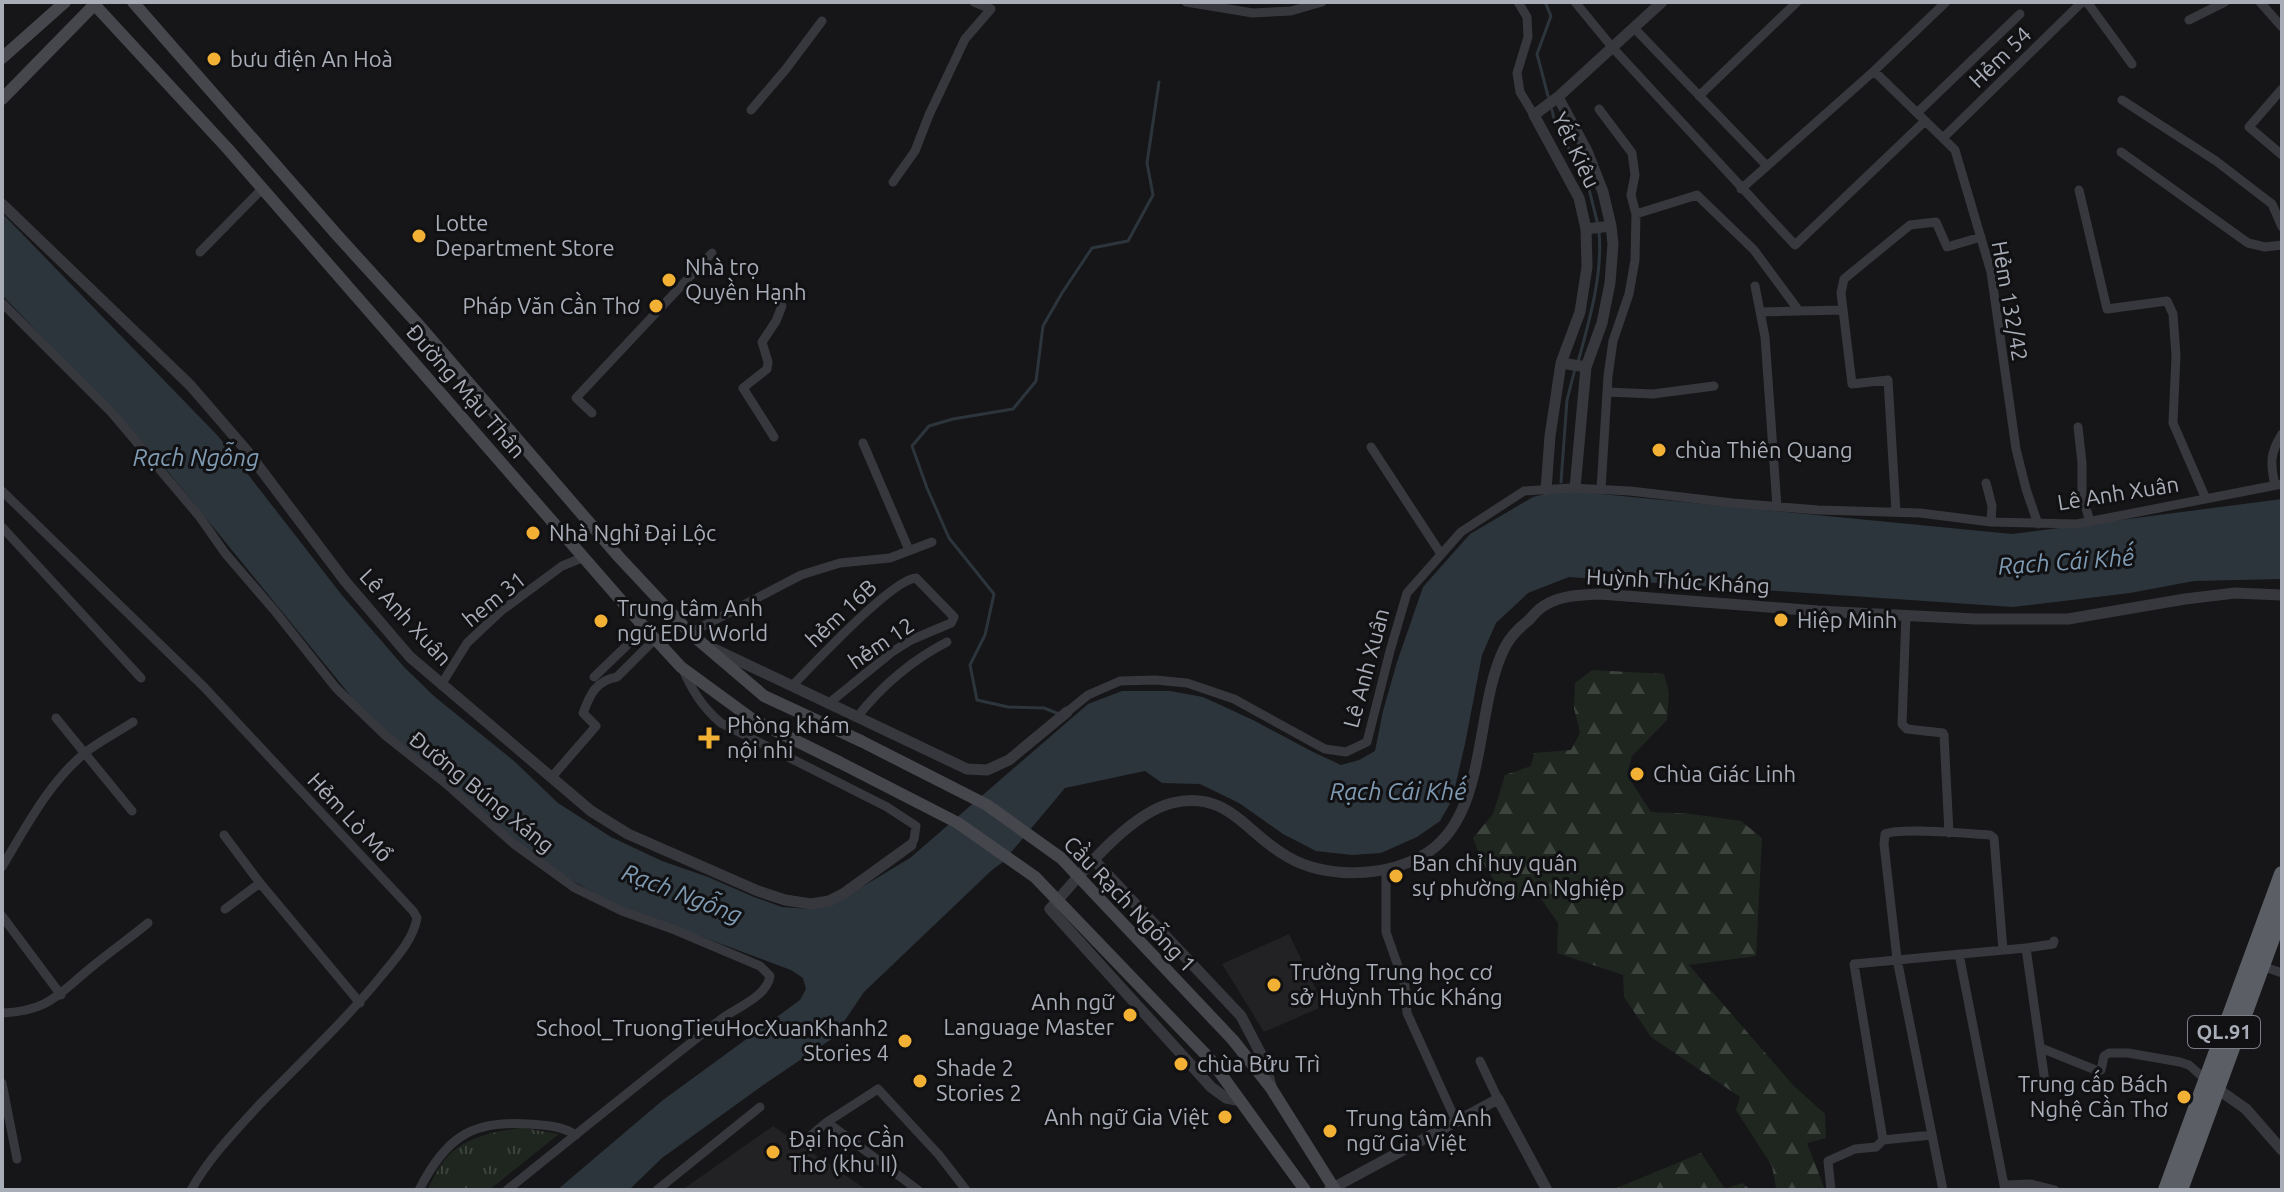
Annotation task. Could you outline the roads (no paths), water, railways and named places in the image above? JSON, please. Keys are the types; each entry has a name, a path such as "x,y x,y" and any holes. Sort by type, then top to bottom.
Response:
{"highway":[{"name":"QL.91","path":"2180,1190 2282,874"},
{"name":"QL.91","path":"2166,1190 2262,966 2282,911"}],"main road":[{"path":"6,54 65,2"},
{"name":"Đường Mậu Thân","path":"133,2 619,557 690,633 764,696 861,741"},
{"path":"2,99 94,3"},
{"name":"Đường Mậu Thân","path":"94,3 318,252 681,667 752,719 958,823 1035,877 1210,1059 1241,1101"},
{"path":"318,252 337,235"},
{"name":"Cầu Rạch Ngỗng 1","path":"861,741 987,805 1061,858 1233,1040 1271,1088"},
{"path":"1271,1088 1333,1189"},
{"path":"1241,1101 1305,1190"}],"street":[{"path":"974,2 993,5"},
{"path":"1186,2 1253,13 1291,11 1322,2"},
{"path":"1518,2 1527,17 1528,37 1517,73 1520,92 1534,115"},
{"path":"1575,2 1612,47 1795,245 1925,121"},
{"path":"1558,97 1661,2"},
{"path":"1699,96 1797,2"},
{"path":"1741,189 1874,71 1946,2"},
{"path":"2084,2 2132,64"},
{"name":"Hẻm 54","path":"1943,138 2084,2"},
{"path":"2189,20 2225,2"},
{"path":"2260,2 2282,27"},
{"path":"893,182 915,151 965,39 993,5"},
{"path":"1917,113 2020,14"},
{"path":"751,110 822,21"},
{"path":"1634,28 1767,166"},
{"name":"Hẻm 132/42","path":"1874,71 1955,150 1991,272 2016,449 2038,524"},
{"path":"2282,89 2249,127 2282,155"},
{"name":"Yết Kiêu","path":"1546,490 1550,436 1580,312 1589,228 1579,198 1534,115 1558,97 1587,151 1603,192 1613,244 1610,283 1602,323 1585,367 1575,488"},
{"path":"2122,100 2216,161 2261,195 2272,204 2282,227"},
{"path":"1599,109 1632,153 1635,175 1631,195 1636,214 1631,283 1613,341 1601,489"},
{"path":"2121,152 2248,243 2265,247 2282,245"},
{"path":"200,252 262,189"},
{"path":"2079,190 2107,309 2167,301 2173,314 2176,356 2173,423 2206,499"},
{"path":"1636,214 1697,195 1754,250 1799,311"},
{"name":"Lê Anh Xuân","path":"2,204 190,385 247,451 355,592 410,657 591,811 628,834 758,891 811,904 829,901 843,894 911,845"},
{"path":"1896,512 1888,380 1852,384 1841,293 1844,279 1910,225 1936,222 1947,247 1981,237"},
{"path":"1589,228 1609,226"},
{"path":"592,413 576,398 712,253"},
{"path":"1755,286 1766,351 1777,507"},
{"name":"Đường Búng Xáng","path":"2,303 112,413 199,516 225,553 336,688 386,736 514,844 575,888 766,971 770,976 760,993 728,1014 507,1190"},
{"path":"774,437 743,388 767,369 762,342 782,306"},
{"path":"1760,312 1843,310"},
{"path":"1565,364 1585,367"},
{"path":"1607,392 1653,394 1714,386"},
{"path":"2078,427 2082,494 2090,522"},
{"path":"2278,485 2272,471 2272,449 2282,434"},
{"path":"863,443 909,550"},
{"path":"1371,447 1441,554"},
{"path":"1986,483 1992,506 1991,522"},
{"name":"Lê Anh Xuân","path":"702,643 967,769 987,770 1009,760 1088,695 1120,681 1187,683 1234,699 1325,749 1346,752 1367,742 1407,593 1461,532 1524,491 1601,489 1777,507 1920,513 1991,522 2077,524 2278,485"},
{"name":"Hẻm Lò Mổ","path":"2,491 204,687 417,918 403,950 360,1003 238,1128 208,1162 191,1190"},
{"path":"2,527 141,678"},
{"path":"690,633 801,575 840,563 890,558 932,542"},
{"name":"hem 31","path":"441,685 467,643 501,611 562,566 584,557"},
{"name":"hẻm 16B","path":"792,686 889,592 909,578 916,578 954,617"},
{"name":"Huỳnh Thúc Kháng","path":"1241,1101 1226,1098 1211,1087 1050,909 1093,859 1133,824 1173,803 1204,801 1216,804 1287,857 1313,868 1349,872 1386,870 1408,864 1429,852 1444,838 1464,806 1474,775 1487,700 1505,646 1545,604 1572,596 1600,594 1975,619 2068,619 2174,600 2235,593 2282,595"},
{"path":"1906,615 1902,724 1907,729 1944,735 1949,833"},
{"name":"hẻm 12","path":"828,704 892,652 951,623 954,617"},
{"path":"594,677 645,628"},
{"path":"551,778 599,729 583,713 589,694 610,678 617,677 655,639"},
{"path":"857,717 874,696 918,658 947,642"},
{"path":"681,667 694,693 721,723 887,807 916,826 911,845"},
{"path":"56,718 132,811"},
{"path":"2,867 40,804 86,752 133,722"},
{"path":"1943,1190 1897,959 1885,834 1895,831 1990,835 1994,838 2003,950"},
{"path":"224,835 360,1003"},
{"path":"1093,859 1241,1016 1264,1060 1271,1088"},
{"path":"1386,870 1386,932 1405,986 1407,1013 1456,1121"},
{"path":"225,909 260,883"},
{"path":"2,916 61,995"},
{"path":"2,1013 30,1011 61,995 92,966 148,923"},
{"path":"1883,1140 1854,964 2026,948 2053,944 2054,941"},
{"path":"2026,948 2046,1089"},
{"path":"1959,954 2004,1187 2031,1184 2055,1190"},
{"path":"2262,966 2282,973"},
{"path":"2041,1048 2098,1071 2101,1070 2104,1056 2109,1053 2156,1057 2189,1065 2246,1109 2282,1150"},
{"path":"1480,1061 1547,1190"},
{"path":"2,1083 17,1159"},
{"path":"803,1142 827,1122 878,1089 939,1155 966,1190"},
{"path":"1333,1189 1498,1099"},
{"path":"657,1190 760,1107"},
{"path":"419,1190 445,1151 472,1129 500,1122 565,1128 576,1135"},
{"path":"827,1122 918,1190"},
{"path":"1831,1190 1828,1161 1849,1151 1876,1147 1883,1140 1932,1135"}],"water":[{"name":"Rạch Cái Khế","path":"2,213 218,436 341,594 404,667 435,697 514,761 558,803 611,837 662,861 782,907 809,909 834,904 910,858 1088,704 1122,691 1170,691 1203,697 1341,765 1359,760 1375,751 1397,662 1423,587 1470,534 1533,497 1560,490 2012,534 2282,499 2282,579 2194,581 2130,593 2013,607 1569,577 1528,593 1496,623 1482,655 1452,800 1440,821 1417,837 1381,853 1352,855 1316,851 1283,834 1239,803 1200,784 1162,783 1145,771 1065,788 1003,862 864,992 833,1038 662,1158 629,1190 557,1190 663,1100 800,1000 806,989 803,978 791,970 612,903 566,877 523,846 358,705 170,474 2,295"}],"waterway":[{"path":"1545,2 1551,16 1537,54 1548,96"},
{"path":"1059,714 1044,708 1008,707 977,700 970,665 985,635 994,594 949,538 912,446 929,426 1013,409 1036,381 1043,326 1062,293 1092,248 1128,241 1153,195 1147,163 1159,82"},
{"path":"1552,110 1589,189 1598,225"},
{"path":"1578,362 1597,281 1599,232"},
{"path":"1561,482 1567,400 1575,369"}],"place":[{"name":"bưu điện An Hoà","path":"214,59"},
{"name":"Lotte Department Store","path":"419,236"},
{"name":"Nhà trọ Quyền Hạnh","path":"669,280"},
{"name":"Pháp Văn Cần Thơ","path":"656,306"},
{"name":"chùa Thiên Quang","path":"1659,450"},
{"name":"Nhà Nghỉ Đại Lộc","path":"533,533"},
{"name":"Hiệp Minh","path":"1781,620"},
{"name":"Trung tâm Anh ngữ EDU World","path":"601,621"},
{"name":"Phòng khám nội nhi","path":"709,738"},
{"name":"Chùa Giác Linh","path":"1637,774"},
{"name":"Ban chỉ huy quân sự phường An Nghiệp","path":"1396,876"},
{"name":"Trường Trung học cơ sở Huỳnh Thúc Kháng","path":"1274,985"},
{"name":"Anh ngữ Language Master","path":"1130,1015"},
{"name":"School_TruongTieuHocXuanKhanh2 Stories 4","path":"905,1041"},
{"name":"chùa Bửu Trì","path":"1181,1064"},
{"name":"Shade 2 Stories 2","path":"920,1081"},
{"name":"Trung cấp Bách Nghệ Cần Thơ","path":"2184,1097"},
{"name":"Anh ngữ Gia Việt","path":"1225,1117"},
{"name":"Trung tâm Anh ngữ Gia Việt","path":"1330,1131"},
{"name":"Đại học Cần Thơ (khu II)","path":"773,1152"}],"water label":[{"name":"Rạch Ngỗng","path":"196,458"},
{"name":"Rạch Ngỗng","path":"682,894"}]}
